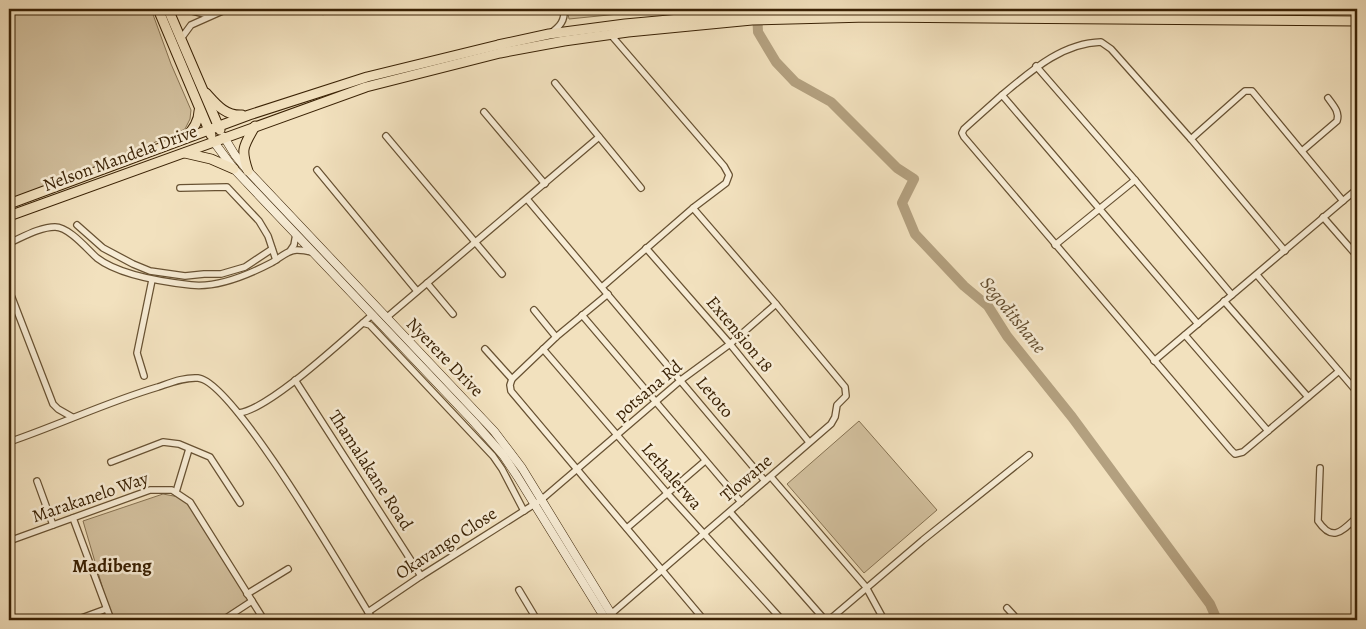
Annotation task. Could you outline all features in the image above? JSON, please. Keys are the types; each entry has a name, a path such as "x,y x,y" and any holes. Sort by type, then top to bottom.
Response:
{"main road":[{"path":"158,9 214,142"},
{"path":"168,9 224,137"},
{"path":"754,16 806,14 849,9"},
{"path":"1220,9 1357,9"},
{"path":"806,14 868,17 1353,20 1357,28"},
{"name":"Nelson Mandela Drive","path":"9,204 249,115 367,77 549,34 626,24 754,16"},
{"name":"Nelson Mandela Drive","path":"9,216 255,126 366,88 441,67 509,51 610,35 754,16"},
{"path":"202,89 219,107 231,115 249,115"},
{"path":"183,139 192,131 199,118 199,111 193,94"},
{"path":"248,171 243,150 255,126"},
{"name":"Nyerere Drive","path":"224,137 248,171 494,431 522,468 538,502"},
{"name":"Nyerere Drive","path":"214,142 234,169 490,439 538,502 611,618"},
{"path":"185,153 211,159 234,169"}],"street":[{"path":"184,9 209,15"},
{"path":"180,40 191,25 209,15 226,9"},
{"path":"549,34 562,23 564,9"},
{"path":"602,287 692,208 726,183 729,175 610,35"},
{"path":"1285,251 1112,49 1101,42 1079,44 1036,66 964,129 962,133 964,138 1235,454 1243,452 1339,371"},
{"path":"1036,66 1232,295"},
{"path":"555,83 641,188"},
{"path":"1191,139 1248,90 1252,91 1343,201"},
{"path":"1002,95 1198,324"},
{"path":"1302,151 1337,121 1339,117 1337,109 1328,98"},
{"path":"484,112 545,184"},
{"path":"386,136 502,274"},
{"path":"386,318 599,137"},
{"path":"318,170 417,291"},
{"path":"1055,245 1135,180"},
{"path":"180,188 227,187 259,221 268,236 276,260"},
{"path":"1154,361 1357,189"},
{"name":"Letoto","path":"527,199 765,481"},
{"path":"692,208 776,304"},
{"path":"1323,218 1357,256"},
{"path":"77,225 103,248 133,264 150,270 185,276 221,274 245,267 272,249"},
{"path":"9,243 45,229 63,228 99,259 109,265 152,280 194,285 230,281 276,260 290,251 294,245 296,234"},
{"name":"Extension 18","path":"646,248 730,344 809,442"},
{"path":"290,251 314,252"},
{"path":"1257,275 1357,392"},
{"path":"144,376 137,353 152,280"},
{"path":"427,283 453,314"},
{"path":"9,290 53,404 72,417"},
{"path":"608,294 543,349 512,380 510,385 511,391 704,620"},
{"path":"1224,301 1308,397"},
{"name":"potsana Rd","path":"538,502 578,470 681,380 730,344 776,304"},
{"name":"Tlowane","path":"611,618 662,570 834,421 836,405 846,396 845,387 776,304"},
{"path":"534,310 556,337"},
{"path":"238,413 247,412 255,408 295,380 372,314"},
{"path":"582,315 741,502"},
{"path":"362,323 370,325 493,456 524,511"},
{"path":"1185,335 1268,431"},
{"path":"485,349 512,380"},
{"name":"Lethalerwa","path":"543,349 667,493 782,620"},
{"path":"9,442 131,394 186,378 199,378 209,382 228,398 288,483 373,620"},
{"name":"Thamalakane Road","path":"295,380 421,576"},
{"path":"111,462 163,442 179,444 210,457 240,503"},
{"path":"176,492 189,449"},
{"path":"730,512 827,620 1029,455"},
{"path":"627,528 705,461"},
{"path":"1320,468 1318,521 1323,528 1331,534 1335,534 1357,517"},
{"path":"771,476 866,587 884,620"},
{"path":"37,481 53,525"},
{"name":"Marakanelo Way","path":"9,541 150,490 172,490 190,502 264,620"},
{"name":"Okavango Close","path":"368,612 538,502"},
{"path":"73,518 111,620"},
{"path":"247,594 288,569"},
{"path":"520,590 537,620"},
{"path":"222,620 252,601"},
{"path":"1007,608 1018,620"},
{"path":"76,620 106,609"}],"shaded area":[{"path":"9,9 151,9 171,64 191,110 190,119 185,129 81,173 9,200"},
{"path":"567,9 668,9 569,19"},
{"path":"859,421 937,510 864,573 787,484"},
{"path":"163,494 179,497 190,502 252,601 221,620 112,620 83,521"}],"waterway":[{"name":"Segoditshane","path":"757,12 758,32 776,62 795,82 831,102 897,168 914,179 902,203 915,234 964,286 988,306 1007,336 1072,417 1210,604 1217,620"}],"district":[{"name":"Madibeng","path":"112,566"}]}
